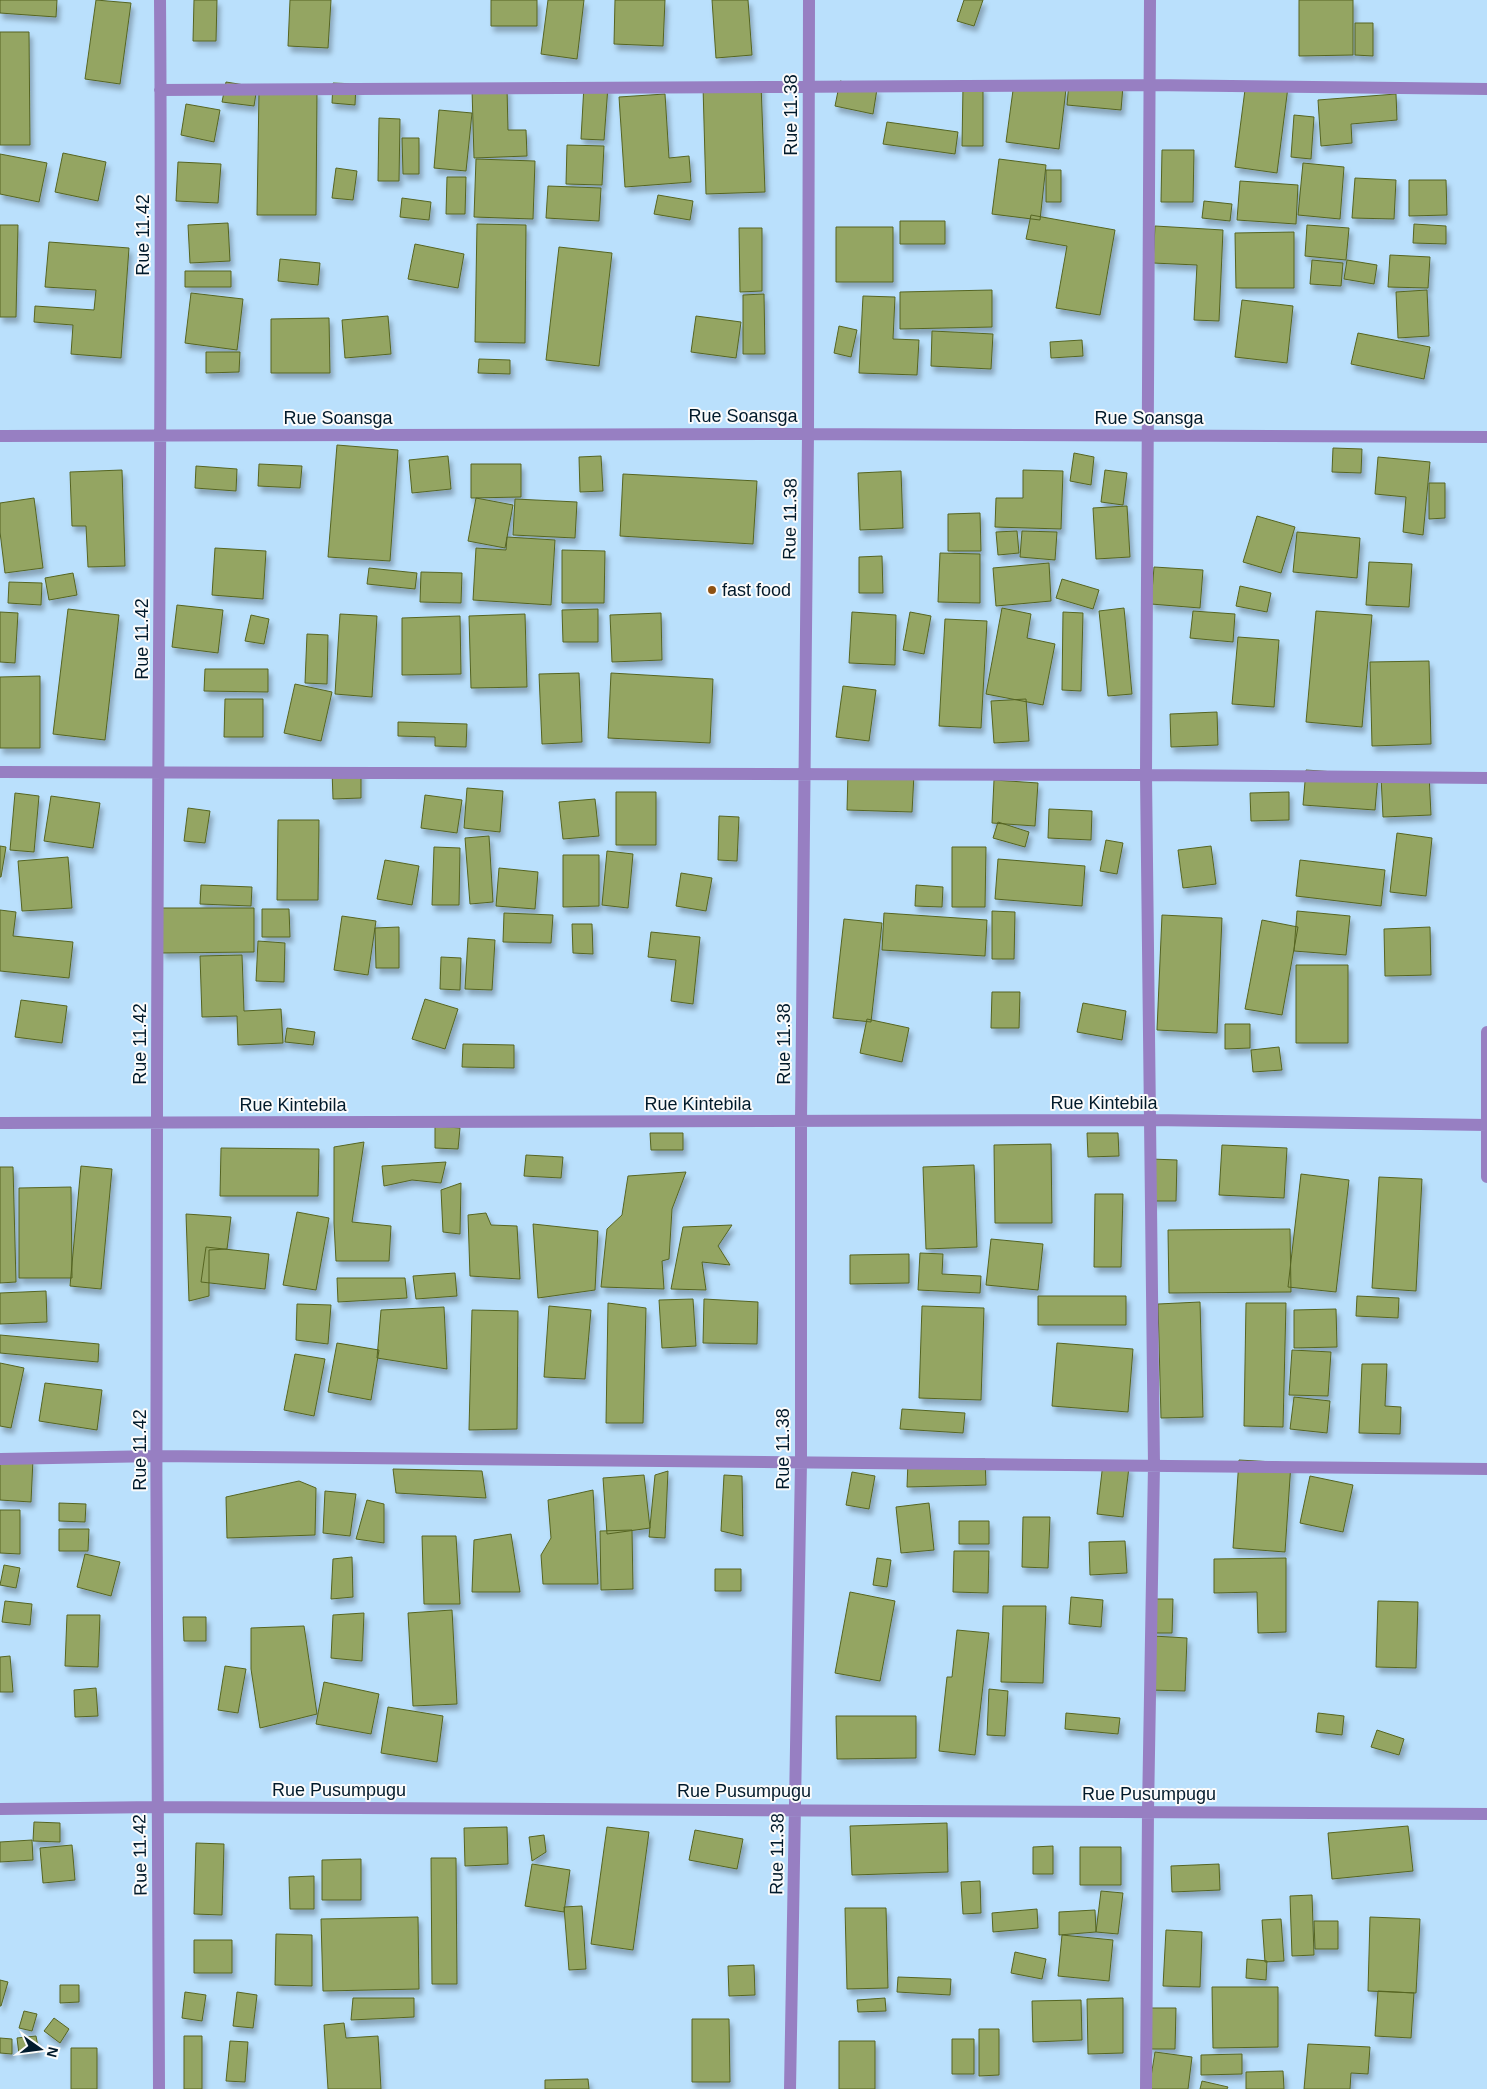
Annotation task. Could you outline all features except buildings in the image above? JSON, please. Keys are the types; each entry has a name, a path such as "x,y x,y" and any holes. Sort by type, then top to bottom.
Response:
{"street":[{"name":"Rue 11.42","path":"160,0 161,436 157,1122 157,1806 160,2089"},
{"name":"Rue 11.38","path":"790,2089 801,1462 801,1121 808,434 808,0"},
{"path":"1146,2089 1148,1811 1154,1465 1146,775 1146,435 1150,0"},
{"path":"160,90 1149,85 1487,89"},
{"name":"Rue Soansga","path":"0,436 808,434 1487,437"},
{"path":"0,772 1146,775 1487,778"},
{"path":"1487,1032 1487,1177"},
{"name":"Rue Kintebila","path":"0,1123 1151,1120 1487,1124"},
{"path":"0,1459 158,1456 1487,1470"},
{"name":"Rue Pusumpugu","path":"0,1809 157,1806 1487,1814"}],"place":[{"name":"fast food","path":"712,590"}]}
